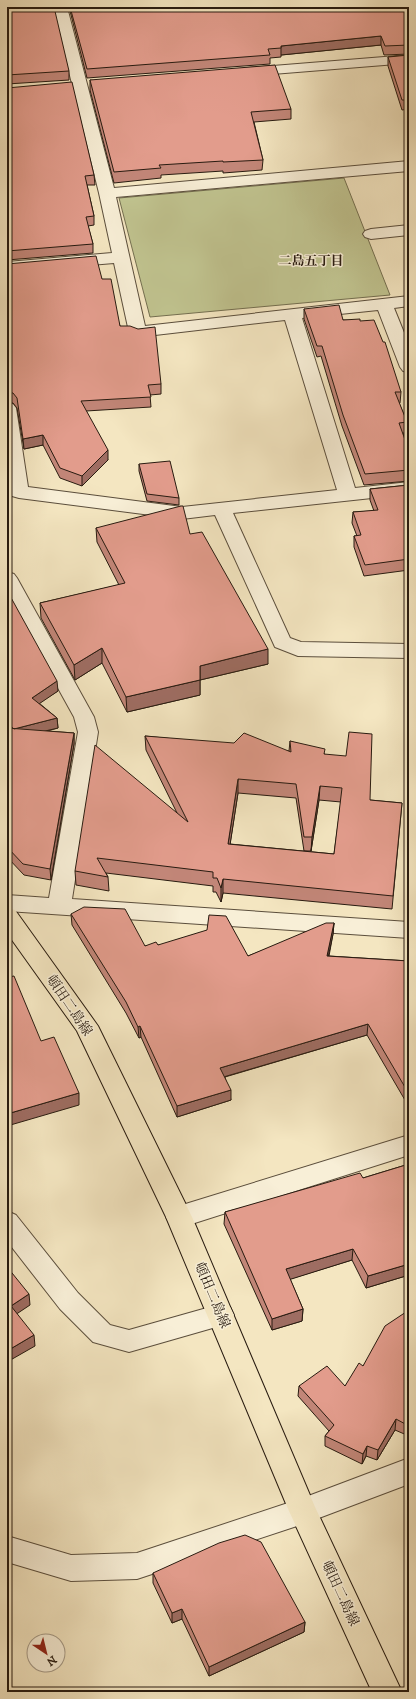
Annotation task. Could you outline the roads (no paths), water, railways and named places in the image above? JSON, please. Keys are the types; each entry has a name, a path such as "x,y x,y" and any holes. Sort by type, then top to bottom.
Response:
{"main road":[{"name":"頓田二島線","path":"7,916 86,1026 179,1217 303,1511 387,1692"}],"street":[{"path":"60,7 72,86 107,193 138,332 409,301"},
{"path":"236,72 409,59"},
{"path":"72,86 95,84"},
{"path":"107,193 409,166"},
{"path":"371,234 409,230"},
{"path":"7,268 122,257"},
{"path":"384,303 409,367"},
{"path":"292,314 348,494"},
{"path":"7,408 13,497 182,513 409,488"},
{"path":"221,508 282,642 298,649 409,651"},
{"path":"7,578 84,717 88,732 59,907"},
{"path":"7,904 409,930"},
{"path":"179,1217 409,1145"},
{"path":"7,1222 69,1301 102,1334 129,1341 221,1315"},
{"path":"7,1549 71,1568 137,1566 303,1511 409,1471"}],"district":[{"name":"二島五丁目","path":"311,260"}]}
